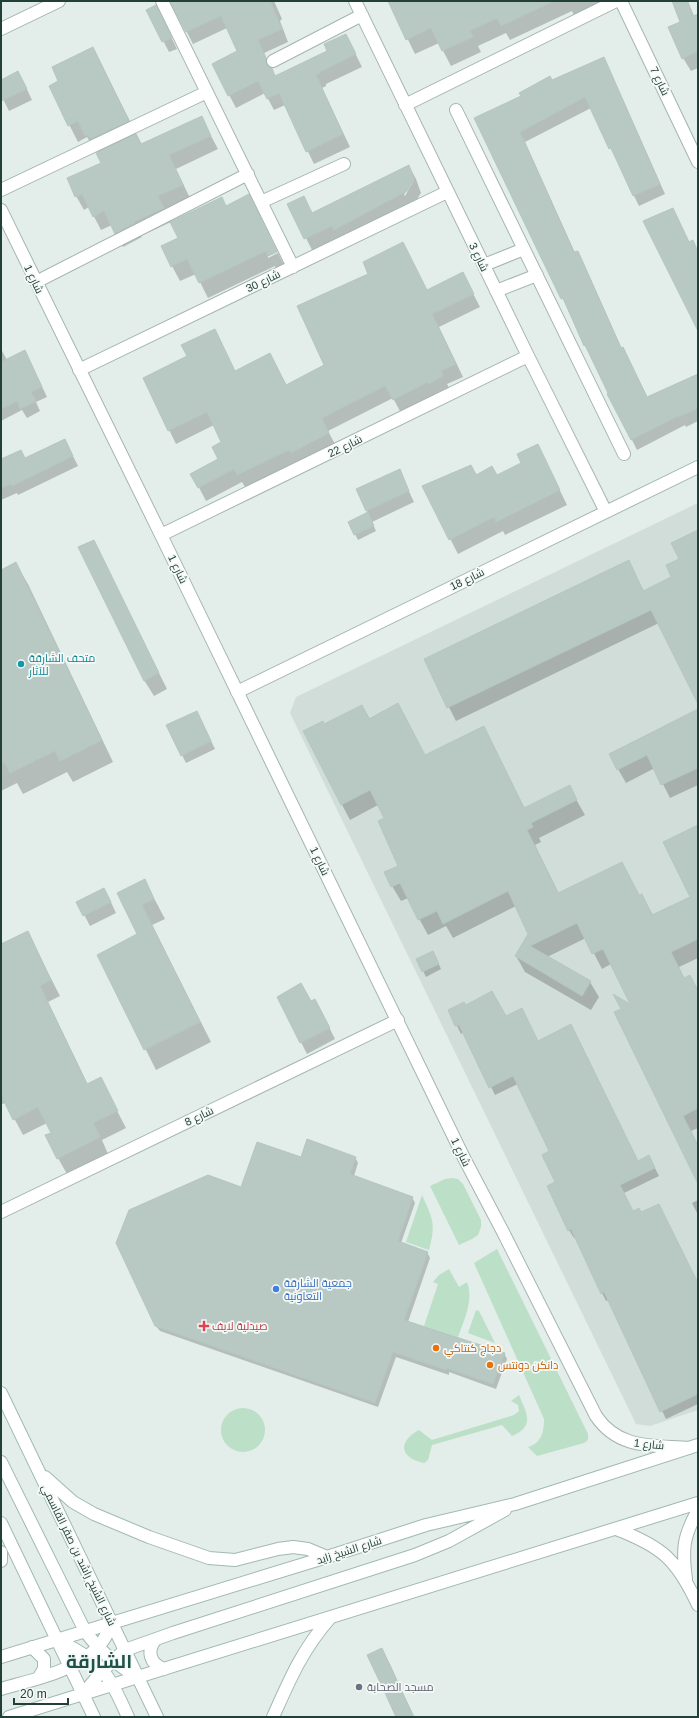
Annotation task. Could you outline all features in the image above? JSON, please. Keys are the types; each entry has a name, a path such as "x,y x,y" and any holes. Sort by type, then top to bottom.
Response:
{"street":[{"path":"1,29 59,1"},
{"path":"162,1 293,267"},
{"name":"شارع 3","path":"355,1 496,292 606,512"},
{"path":"405,105 616,1"},
{"name":"شارع 7","path":"621,1 698,162"},
{"path":"274,61 362,15"},
{"path":"1,190 207,92"},
{"path":"456,110 624,454"},
{"path":"261,202 344,164"},
{"path":"36,282 248,174"},
{"name":"شارع 30","path":"79,370 448,192"},
{"name":"شارع 1","path":"1,210 398,1020 464,1158 588,1400 602,1424 617,1437 630,1442 694,1447"},
{"path":"484,265 524,249"},
{"path":"496,292 537,275"},
{"name":"شارع 22","path":"161,535 528,356"},
{"name":"شارع 18","path":"237,692 698,467"},
{"name":"شارع 8","path":"1,1212 398,1020"},
{"name":"شارع الشيخ راشد بن صقر القاسمي","path":"1,1393 157,1717"},
{"name":"شارع الشيخ زايد","path":"1,1656 327,1557 426,1525 515,1504 694,1447"},
{"path":"1,1462 85,1631 98,1648 112,1661 138,1677"},
{"path":"37,1469 73,1502 94,1514 149,1537 209,1558 235,1560 278,1549 293,1547 308,1549 327,1557"},
{"path":"9,1717 616,1529 698,1502"},
{"path":"83,1694 103,1670 125,1650 415,1555 476,1527 515,1504"},
{"path":"686,1579 684,1547 688,1530 698,1510"},
{"path":"1,1523 94,1717"},
{"path":"616,1529 638,1537 655,1546 669,1558 686,1579 698,1605"},
{"path":"1,1552 1,1561"},
{"path":"272,1717 305,1649 331,1617"},
{"path":"1,1689 70,1667 87,1657 98,1648 112,1623"},
{"path":"57,1639 87,1657 103,1670 128,1717"},
{"path":"156,1639 150,1649 150,1654 154,1664 164,1669"},
{"path":"32,1647 44,1659 44,1669 40,1677"}],"shaded area":[{"path":"698,503 698,1410 650,1426 636,1424 290,713 296,697"}],"green space":[{"path":"445,1179 458,1179 463,1184 481,1220 481,1227 478,1235 459,1245 430,1186"},
{"path":"422,1195 431,1216 433,1228 429,1250 406,1242"},
{"path":"497,1249 588,1434 588,1440 584,1443 537,1456 528,1447 539,1440 544,1419 474,1263"},
{"path":"449,1269 459,1287 467,1282 469,1289 469,1303 458,1337 424,1326 438,1284 433,1282 439,1275"},
{"path":"476,1310 479,1311 495,1343 468,1333"},
{"path":"519,1395 525,1408 527,1419 524,1428 512,1436 502,1425 432,1445 428,1460 424,1463 416,1461 406,1454 404,1449 407,1440 419,1430 432,1440 514,1415 519,1411 518,1405 511,1401"},
{"path":"239,1408 247,1408 259,1414 265,1426 265,1434 259,1446 247,1452 239,1452 227,1446 221,1434 221,1426 227,1414"}],"building":[{"path":"170,1 270,1 282,29 258,40 266,58 266,64 272,68 275,76 327,51 324,44 346,34 356,54 316,75 343,134 306,152 279,93 267,99 258,81 228,96 212,64 237,51 221,16 186,32"},
{"path":"388,1 554,1 501,26 497,18 470,31 473,37 442,51 431,28 406,40"},
{"path":"672,1 687,1 693,16 698,14 698,51 682,59 668,27 680,22"},
{"path":"156,5 172,38 162,42 146,10"},
{"path":"93,47 129,121 90,139 88,135 85,136 78,121 68,126 49,86 58,81 52,67"},
{"path":"604,57 660,184 633,196 585,97 520,132 574,252 578,251 621,348 623,347 647,397 698,374 698,408 679,417 678,416 631,440 607,394 608,393 585,345 584,346 563,298 561,299 474,118 521,96 519,93 550,76 552,80"},
{"path":"18,71 27,89 1,101 1,80"},
{"path":"202,116 211,136 169,155 183,185 158,196 164,208 134,222 135,223 115,234 104,211 93,217 82,194 75,197 67,178 101,163 96,153 136,134 141,144"},
{"path":"409,165 414,179 407,191 334,230 332,226 304,239 287,204 304,196 312,213"},
{"path":"249,194 277,252 268,256 266,251 199,283 187,259 171,267 161,246 178,238 170,222 222,197 226,206"},
{"path":"673,208 689,242 693,240 698,252 698,331 643,221"},
{"path":"403,242 427,290 463,272 474,294 432,314 456,364 441,371 443,376 429,384 428,382 393,400 385,386 322,418 329,433 291,453 289,450 237,475 234,469 198,488 190,474 218,459 212,447 221,442 207,412 168,431 143,378 187,356 181,345 215,329 235,371 270,353 286,385 324,365 297,306 368,274 363,262"},
{"path":"25,350 42,387 31,392 36,401 20,409 17,401 1,409 1,362"},
{"path":"65,439 73,456 12,486 11,484 1,488 1,459 21,450 25,458"},
{"path":"538,444 560,490 496,522 494,517 449,540 422,486 471,465 476,475 492,466 497,475 521,463 517,454"},
{"path":"400,469 409,491 366,511 356,489"},
{"path":"368,512 374,526 354,535 348,522"},
{"path":"698,530 698,704 651,610 447,708 424,659 629,560 643,591 671,577 666,565 679,559 671,543"},
{"path":"94,540 159,673 144,681 78,547"},
{"path":"16,562 102,740 60,761 55,751 10,773 5,763 1,764 1,570"},
{"path":"398,703 425,755 484,726 524,808 570,785 577,800 531,823 533,827 527,830 558,893 622,862 639,895 642,894 652,915 690,897 663,842 698,825 698,939 671,952 684,978 690,975 698,991 698,1108 683,1116 698,1146 698,1184 614,1012 621,1009 613,994 630,1004 603,949 592,954 577,923 530,946 591,981 582,996 515,956 528,934 508,891 443,924 437,911 418,920 400,883 391,887 384,872 398,866 378,821 384,818 370,790 341,805 303,731 323,721 324,724 362,705 369,719"},
{"path":"698,709 698,768 661,785 647,755 617,770 609,754"},
{"path":"197,711 211,741 181,756 166,725"},
{"path":"145,879 154,899 142,905 200,1022 144,1050 97,955 137,934 117,893"},
{"path":"104,888 111,902 83,916 76,902"},
{"path":"28,931 51,980 40,986 87,1084 101,1077 118,1111 93,1123 100,1137 57,1159 45,1135 51,1133 38,1107 13,1120 1,1095 1,944"},
{"path":"433,951 439,964 422,972 416,959"},
{"path":"301,983 311,1001 315,999 330,1028 300,1043 277,997"},
{"path":"492,991 506,1016 522,1008 538,1041 571,1024 638,1161 649,1155 655,1168 620,1185 633,1211 639,1208 641,1212 659,1204 698,1283 698,1394 660,1412 604,1292 601,1294 571,1229 568,1231 547,1186 555,1182 542,1155 549,1151 513,1076 489,1088 459,1025 455,1026 448,1010 464,1002 466,1005"},
{"name":"جمعية الشارقة التعاونية","path":"307,1139 356,1157 350,1174 413,1197 398,1241 428,1252 404,1320 505,1353 493,1384 393,1352 375,1403 155,1326 116,1243 129,1210 208,1175 241,1187 257,1142 301,1157"},
{"path":"382,1648 414,1717 396,1717 367,1655"}],"place":[{"name":"متحف الشارقة للآثار","path":"21,664"},
{"name":"جمعية الشارقة التعاونية","path":"276,1289"},
{"name":"صيدلية لايف","path":"204,1326"},
{"name":"دجاج كنتاكي","path":"436,1348"},
{"name":"دانكن دونتس","path":"490,1365"},
{"name":"مسجد الصحابة","path":"359,1687"}],"district":[{"name":"الشارقة","path":"99,1661"}]}
